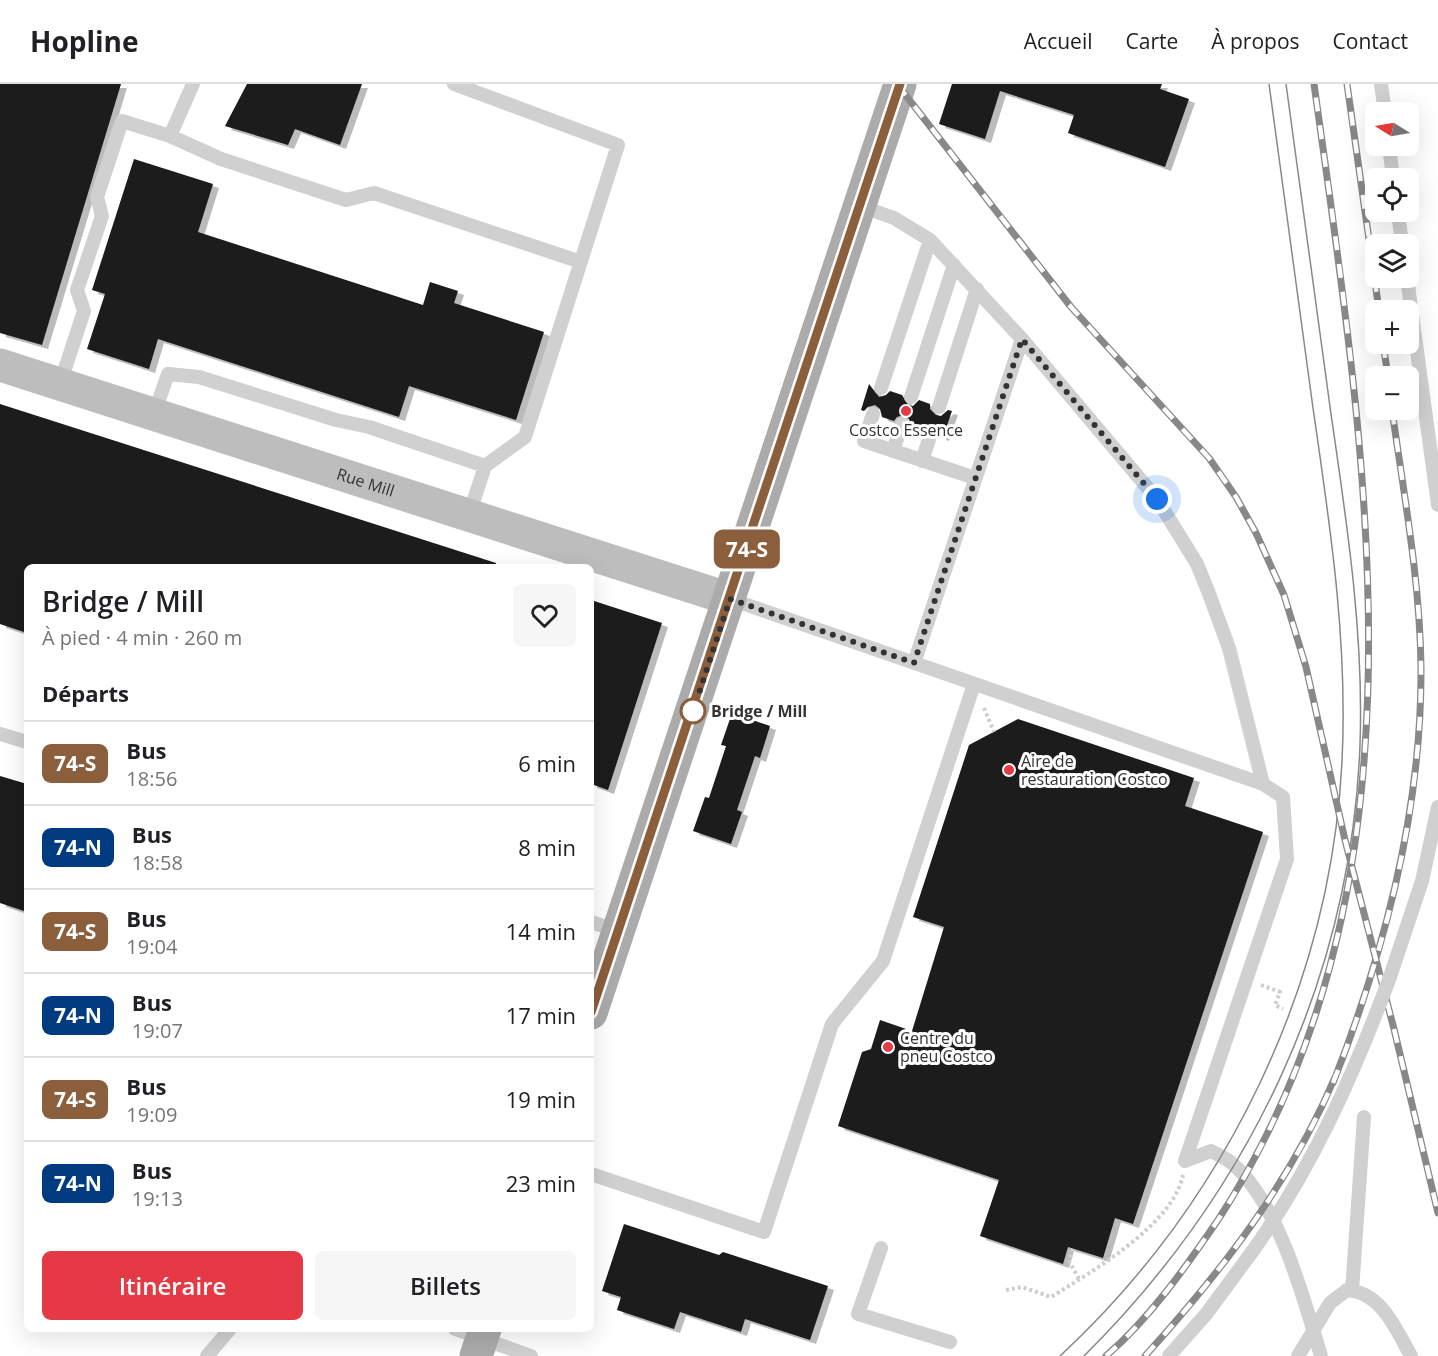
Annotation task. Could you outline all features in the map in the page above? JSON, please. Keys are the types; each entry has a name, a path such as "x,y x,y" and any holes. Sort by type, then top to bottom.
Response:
{"main road":[{"path":"594,994 605,927 730,599 898,85"}],"street":[{"name":"Rue Mill","path":"0,364 730,599"}],"lane":[{"path":"170,136 193,84"},
{"path":"454,84 618,145 525,437 485,466 469,515"},
{"path":"1381,84 1384,102"},
{"path":"60,384 84,311 78,290 102,216 98,197 122,121 170,136 221,159 346,200 374,193 581,262"},
{"path":"859,206 894,218 930,240 1022,339 1157,499 1197,564 1229,648 1263,784"},
{"path":"881,388 930,240"},
{"path":"911,398 954,265"},
{"path":"1408,288 1438,504"},
{"path":"939,407 977,289"},
{"path":"914,663 1022,339"},
{"path":"154,414 168,374 199,377 336,420 369,427 485,466"},
{"path":"873,414 864,441 975,478"},
{"path":"893,451 902,424"},
{"path":"922,461 931,433"},
{"path":"730,599 1263,784 1283,797 1287,860 1185,1161 1211,1151 1233,1164 1256,1190 1290,1261 1321,1356"},
{"path":"594,1175 764,1232 832,1024 883,961 974,684"},
{"path":"0,734 24,741"},
{"path":"1169,1356 1207,1313 1252,1252 1283,1206 1321,1140 1356,1064 1390,977 1422,881 1438,807"},
{"path":"1352,1291 1364,1117"},
{"path":"881,1248 858,1314 950,1342"},
{"path":"1298,1356 1338,1295 1352,1291 1370,1296 1396,1329 1412,1356"},
{"path":"207,1356 227,1332"},
{"path":"474,1338 531,1356"}],"path":[{"path":"989,717 994,732"},
{"path":"1275,990 1280,992 1275,1005 1283,1009"},
{"path":"1006,1290 1022,1287 1051,1297 1110,1259 1143,1233 1181,1185"},
{"path":"1073,1249 1069,1261 1079,1279"}],"building":[{"path":"0,84 121,84 42,345 0,333"},
{"path":"247,84 362,84 340,145 295,129 288,145 225,126"},
{"path":"952,84 1162,84 1160,89 1189,99 1165,167 1068,133 1074,115 1000,91 985,139 939,124"},
{"path":"134,159 213,184 198,232 423,305 430,282 458,291 454,303 544,332 516,420 409,386 399,417 158,339 149,369 87,349 105,294 92,290"},
{"name":"Costco Essence","path":"869,384 879,397 890,391 902,395 908,405 913,406 919,400 930,404 930,409 936,415 941,416 948,410 952,411 943,437 934,425 929,424 922,430 911,426 909,419 904,415 897,417 894,421 882,417 880,409 875,405 864,411 861,410"},
{"path":"0,404 496,563 24,564 24,632 0,624"},
{"path":"594,601 662,623 608,790 594,785"},
{"path":"732,713 770,726 760,758 755,756 737,810 742,812 731,844 693,831 705,797 709,798 726,746 721,745"},
{"path":"1018,719 1194,778 1185,806 1263,832 1133,1224 1115,1218 1103,1258 1068,1247 1063,1264 980,1236 999,1180 838,1126 862,1052 871,1049 880,1020 912,1031 944,927 913,917 969,745"},
{"path":"0,776 24,783 24,911 0,903"},
{"path":"624,1224 719,1255 723,1252 828,1286 810,1340 745,1319 741,1332 680,1312 674,1329 617,1310 621,1297 602,1291"}],"tram line":[{"path":"1060,1356 1119,1296 1172,1230 1219,1160 1259,1086 1291,1008 1316,927 1333,845 1342,761 1340,628 1326,496 1269,84"},
{"path":"1084,1356 1143,1292 1195,1224 1241,1153 1280,1077 1312,998 1336,917 1352,832 1360,745 1361,703 1357,620 1343,497 1286,84"}],"railway":[{"path":"897,84 1071,307 1209,458 1236,497 1256,533 1284,595 1306,667 1345,840 1394,1029 1438,1213"},
{"path":"1106,1356 1152,1309 1218,1220 1287,1090 1333,953 1359,812 1368,668 1365,521 1352,374 1314,84"},
{"path":"1347,84 1378,300"},
{"path":"1385,354 1386,366"},
{"path":"1333,1083 1369,982 1397,879 1415,773 1420,720 1421,667 1418,603 1393,420"},
{"path":"1145,1356 1201,1291 1253,1224 1298,1152 1336,1075"}],"bus line":[{"name":"74-S","path":"594,1003 900,84"}],"place":[{"name":"Costco Essence","path":"906,411"},
{"name":"Bridge / Mill","path":"693,711"},
{"name":"Aire de restauration Costco","path":"1009,770"},
{"name":"Centre du pneu Costco","path":"888,1047"}],"route":[{"path":"693,711 730,599 914,663 1022,339 1113,444 1157,499"}]}
